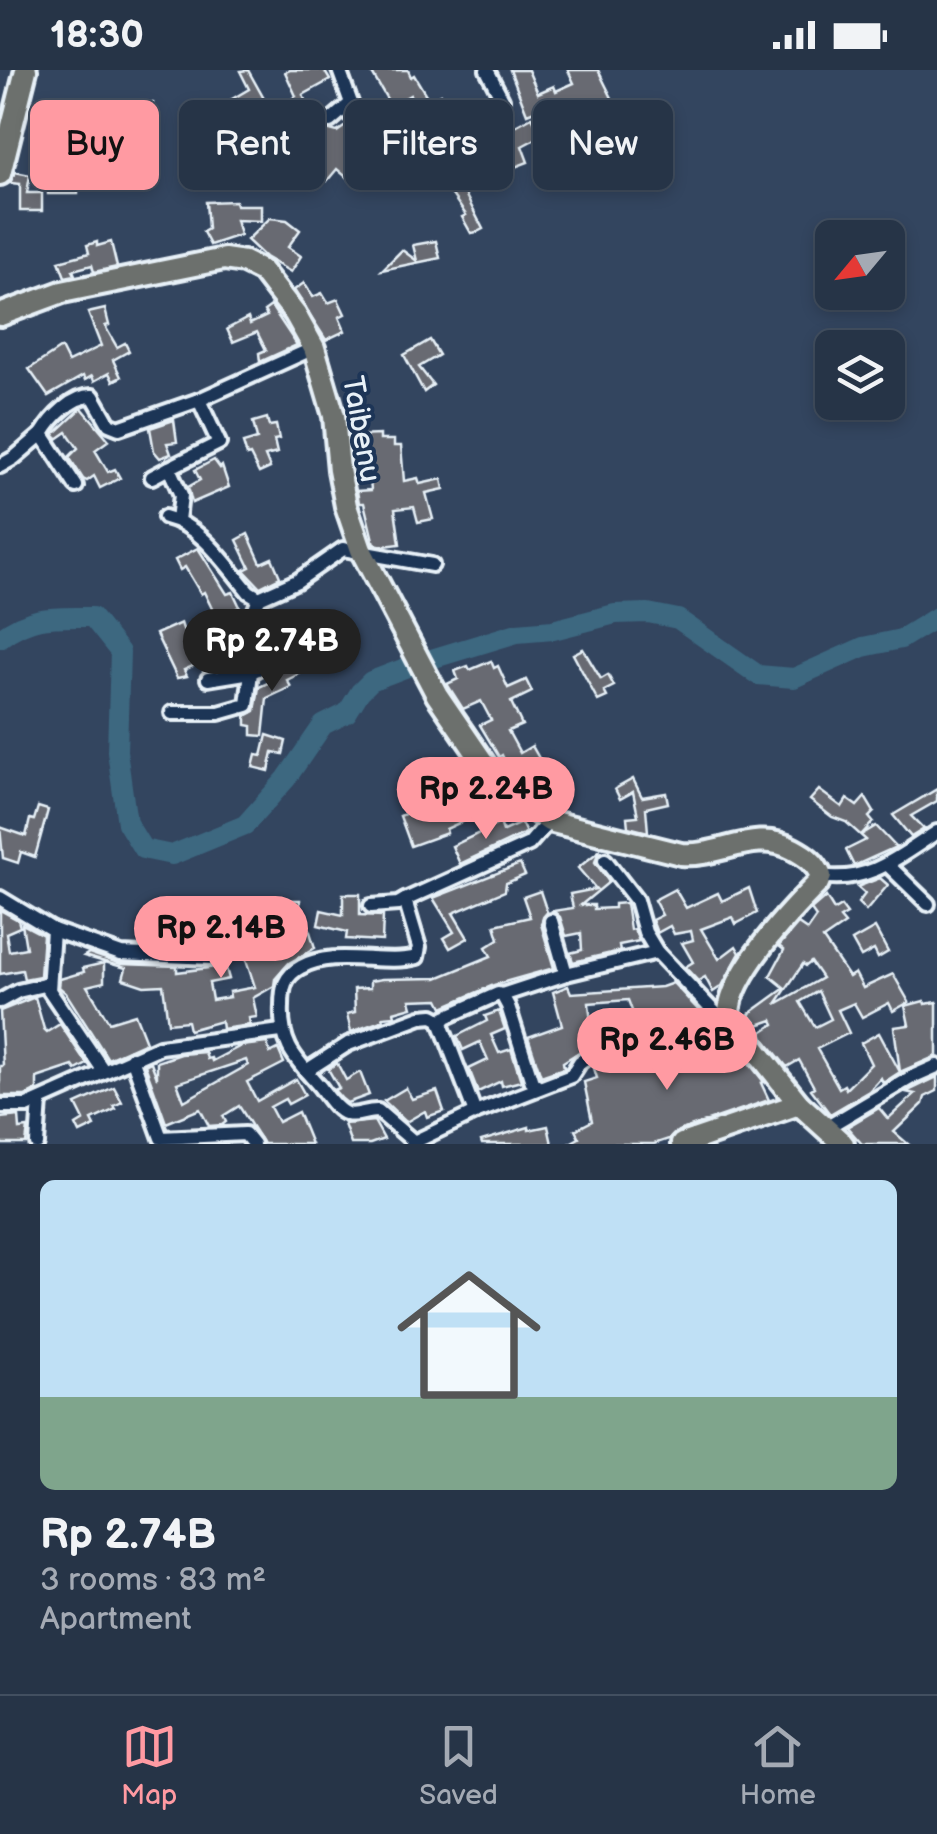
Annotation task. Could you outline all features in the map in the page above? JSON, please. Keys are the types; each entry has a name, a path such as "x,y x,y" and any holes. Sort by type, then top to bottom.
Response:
{"main road":[{"path":"0,174 26,70"},
{"name":"Taibenu","path":"0,315 62,292 236,259 262,271 296,314 314,348 334,416 338,470 346,506 361,550 414,655 437,696 490,771 517,798 549,821"},
{"path":"549,821 698,856 754,840 785,844 816,865 821,876 778,924 737,984 724,1016 799,1104 843,1144"},
{"path":"682,1144 799,1104"}],"street":[{"path":"330,121 351,103 339,70"},
{"path":"486,70 502,99"},
{"path":"0,466 42,434 56,415 88,394 100,404 109,424 119,428 198,400 314,348"},
{"path":"152,477 222,448 198,400"},
{"path":"42,434 76,486"},
{"path":"169,468 181,492 172,519 202,538 258,598"},
{"path":"258,598 297,582 343,549 432,565"},
{"path":"208,679 258,669 266,656 254,613 258,598"},
{"path":"172,713 241,709 248,705 250,672"},
{"path":"371,906 404,900 530,844 549,821"},
{"path":"821,876 856,877 888,865 937,832"},
{"path":"605,860 636,900 645,932 657,952 724,1016"},
{"path":"888,865 928,904"},
{"path":"0,898 53,930 121,954 212,958"},
{"path":"404,900 419,947 417,958 310,962 298,968 286,978 282,988 281,1032 306,1071 345,1114 374,1110 414,1143 475,1113 571,1076 580,1062 592,1054 724,1016"},
{"path":"551,922 566,974"},
{"path":"53,930 48,984 51,996 102,1070"},
{"path":"442,1021 464,1008 566,974 657,952"},
{"path":"0,1001 18,991 48,984"},
{"path":"502,995 523,1046 532,1082 538,1087"},
{"path":"306,1071 348,1044 421,1016 442,1021"},
{"path":"442,1021 441,1028 475,1113"},
{"path":"0,1106 27,1106 160,1046 281,1032"},
{"path":"132,1058 161,1138 245,1134 253,1144"},
{"path":"826,1128 937,1066"},
{"path":"36,1144 40,1101"}],"building":[{"path":"248,70 265,100 230,100 249,89 240,71"},
{"path":"324,70 330,80 303,95 305,100 294,100 296,96 285,72"},
{"path":"370,70 408,70 429,100 413,100 410,95 401,100 388,100"},
{"path":"510,70 528,70 538,93 574,83 568,70 598,70 612,98 533,100 533,112 527,114"},
{"path":"532,117 533,140 522,146 528,162 515,167 513,127"},
{"path":"345,126 345,176 337,169 327,181 325,129 337,132"},
{"path":"15,172 30,175 27,193 42,193 42,211 20,211 20,184 10,183"},
{"path":"48,190 78,190 78,194 48,194"},
{"path":"463,190 483,229 471,233 462,217 466,215 452,195"},
{"path":"235,201 236,205 261,205 261,221 236,220 240,235 210,245 203,232 208,229 206,202"},
{"path":"270,218 287,220 300,230 288,247 301,256 291,272 265,257 247,240"},
{"path":"436,241 440,258 382,270 402,250 417,261 413,245"},
{"path":"97,242 97,246 111,242 117,267 94,272 92,265 73,270 75,275 65,277 59,261 89,253 87,245"},
{"path":"304,283 313,297 322,293 328,303 338,299 345,314 339,317 345,331 326,340 294,290"},
{"path":"271,306 297,345 260,362 259,353 266,350 257,332 233,342 227,329 248,318 250,324 267,316 264,311"},
{"path":"105,309 109,325 105,326 117,347 125,343 129,351 113,360 121,377 113,381 109,373 94,381 92,376 85,380 83,376 48,396 29,369 61,348 68,362 101,346 88,313"},
{"path":"430,340 439,355 419,367 433,385 424,392 404,355"},
{"path":"82,408 109,440 95,450 108,472 115,469 120,478 100,488 94,476 83,479 69,457 78,448 67,432 57,439 54,434"},
{"path":"267,418 269,426 276,425 277,453 265,456 270,468 259,473 243,443 257,439 253,422"},
{"path":"174,420 177,442 167,443 171,454 160,458 154,451 150,428"},
{"path":"380,435 380,440 394,440 394,446 401,446 404,481 418,478 420,484 442,479 444,489 426,493 433,519 418,522 414,507 395,509 400,544 384,546 374,544 364,503 359,503 357,491 371,490 368,455 356,456 356,436"},
{"path":"214,460 222,466 229,487 192,503 188,487 200,480 195,470"},
{"path":"248,534 261,563 272,558 280,577 260,587 244,570 250,567 237,540"},
{"path":"198,548 227,594 233,592 240,615 231,619 228,613 217,619 204,592 201,594 185,567 180,570 175,560"},
{"path":"181,623 195,665 184,670 187,676 177,678 156,634"},
{"path":"583,649 601,679 608,675 614,686 604,691 607,697 598,701 573,654"},
{"path":"298,657 305,671 287,680 291,687 267,698 263,736 252,735 246,716 255,711 259,687 272,681 269,674"},
{"path":"491,661 494,668 498,666 508,688 526,680 532,692 511,702 522,725 508,731 520,753 532,746 540,760 532,765 550,805 511,774 502,755 499,757 480,725 491,720 481,701 463,709 447,684 458,679 455,671 468,666 470,670"},
{"path":"267,735 286,741 283,754 273,752 269,771 253,767 256,755 262,756"},
{"path":"633,779 642,797 666,793 668,803 646,808 648,832 628,827 627,817 638,816 633,792 620,799 615,789"},
{"path":"478,782 489,809 446,829 447,833 411,846 400,816"},
{"path":"937,789 937,801 911,816 924,829 911,837 893,815"},
{"path":"819,790 842,807 847,799 857,806 865,797 874,812 869,817 873,822 861,835 876,826 896,847 854,866 846,850 866,840 846,822 832,817 810,800"},
{"path":"38,807 48,810 35,857 21,852 18,863 3,858 0,827 26,836"},
{"path":"500,823 503,831 521,823 526,833 460,864 452,846"},
{"path":"599,851 595,862 609,882 581,905 594,905 594,909 626,903 630,930 634,929 639,941 619,945 620,951 573,962 570,953 582,950 581,933 566,936 560,917 553,911 573,908 570,894 596,889 578,868"},
{"path":"520,864 525,875 506,883 505,891 453,913 468,938 450,948 444,938 454,932 433,898"},
{"path":"880,878 888,885 866,911 858,903 865,894 857,887"},
{"path":"749,888 757,913 736,924 733,917 701,929 719,959 736,946 740,953 722,986 713,992 705,977 698,981 685,967 693,962 682,943 693,940 691,931 674,934 670,926 657,933 652,920 662,915 654,900 675,889 686,908 718,893 722,901"},
{"path":"540,891 547,912 541,924 554,968 494,985 443,1007 439,999 410,1000 412,1007 351,1032 347,1014 355,1012 354,989 370,988 370,981 382,979 437,978 491,956 486,947 499,939 495,925 530,917 523,897"},
{"path":"343,894 360,894 360,915 383,916 382,941 346,939 347,932 318,925 321,910 343,915"},
{"path":"826,897 834,910 841,906 847,914 840,918 845,924 823,939 849,977 855,973 863,988 893,974 909,1002 893,1011 889,1003 862,1017 854,1003 838,1010 849,1033 817,1049 839,1088 844,1085 846,1089 871,1064 861,1043 879,1033 900,1072 883,1083 881,1078 869,1091 830,1114 811,1089 814,1087 799,1060 787,1067 764,1039 762,1032 774,1024 772,1020 758,1025 749,1014 785,988 770,976 784,950 779,946 798,924 807,930 816,917 811,910","holes":["811,962 822,978 776,1004 803,964","818,991 831,1019 815,1027 800,1002"]},
{"path":"283,900 300,900 300,921 306,919 315,948 289,963 274,986 253,998 257,1017 249,1018 250,1025 222,1029 221,1021 189,1030 187,1021 168,1023 163,985 144,986 123,979 126,968 84,956 89,953 121,964 177,966 177,972 216,967 224,961 229,979 209,983 212,1000 230,997 229,992 255,987 245,957 296,939 289,913 283,913"},
{"path":"0,910 18,920 20,927 6,933 9,951 26,948 22,924 43,935 40,976 24,979 22,970 0,974"},
{"path":"875,928 888,952 878,958 874,950 861,957 852,941"},
{"path":"104,963 104,982 87,986 109,1022 135,1014 146,1042 108,1059 59,987 60,979"},
{"path":"673,983 701,1013 592,1040 592,1044 563,1062 564,1068 541,1076 528,1037 562,1025 553,992 568,986 571,993","holes":["628,1000 634,1016 591,1025 589,1003"]},
{"path":"35,997 44,1029 47,1032 60,1024 87,1064 37,1078 37,1090 25,1096 0,1096 0,1011"},
{"path":"937,1002 937,1056 900,1072 894,1027 909,1025 905,1006"},
{"path":"499,1011 505,1029 491,1035 499,1053 511,1049 521,1081 502,1086 501,1081 478,1092 469,1069 488,1060 480,1042 463,1050 457,1036"},
{"path":"721,1028 728,1036 696,1048 706,1067 737,1048 764,1082 761,1083 769,1100 678,1131 654,1144 568,1144 579,1138 575,1130 592,1121 584,1082 597,1078 593,1065 607,1060 608,1067 627,1063 625,1055"},
{"path":"267,1043 270,1053 278,1049 284,1063 247,1082 257,1101 296,1079 305,1095 270,1107 278,1122 298,1112 311,1144 263,1144 239,1106 223,1116 226,1122 222,1125 209,1126 200,1109 166,1123 145,1065 151,1062 157,1078 157,1062 205,1052 212,1061 241,1046","holes":["246,1060 248,1065 184,1101 177,1083"]},
{"path":"337,1063 346,1080 360,1072 369,1095 347,1103 342,1099 334,1090 339,1088 328,1069"},
{"path":"937,1077 937,1091 925,1097 923,1104 894,1132 908,1144 862,1144 847,1127 879,1108 888,1119 915,1094 906,1092"},
{"path":"114,1087 122,1102 92,1120 95,1126 80,1133 76,1125 84,1120 76,1104"},
{"path":"406,1088 412,1099 437,1091 444,1111 427,1117 425,1111 406,1122 384,1101"},
{"path":"19,1116 20,1129 28,1128 26,1144 0,1144 0,1118"},
{"path":"374,1121 384,1139 351,1144 344,1124"},
{"path":"548,1126 552,1144 481,1141 529,1127"}],"waterway":[{"path":"0,638 33,621 92,617 120,652 117,751 127,823 143,849 172,855 245,825 286,779 323,725 347,713 371,681 418,663 517,633 553,630 615,614 648,613 678,619 758,675 794,678 863,647 901,639 937,617"}]}
